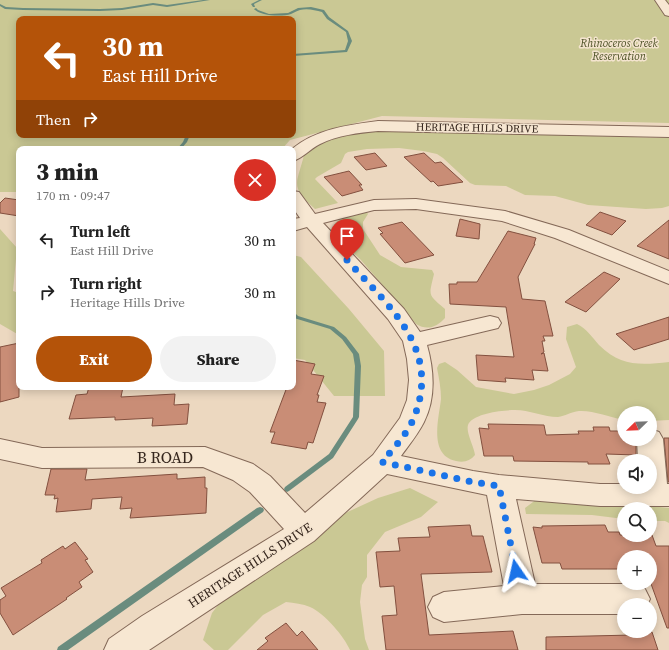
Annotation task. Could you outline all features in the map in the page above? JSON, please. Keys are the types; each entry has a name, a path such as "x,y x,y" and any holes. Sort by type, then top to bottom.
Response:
{"street":[{"path":"660,0 669,13"},
{"name":"HERITAGE HILLS DRIVE","path":"296,154 313,140 327,134 343,130 378,126 669,132"},
{"path":"302,224 374,205 381,212 416,204 452,212 505,216 566,230 669,278"},
{"name":"HERITAGE HILLS DRIVE","path":"121,650 154,627 304,532 382,462 412,421 419,400 421,380 419,359 414,341 396,314 302,224 296,205"},
{"path":"414,341 490,323"},
{"path":"382,462 473,482 499,486 600,495 661,495 651,446"},
{"name":"B ROAD","path":"0,449 42,458 205,457 243,472 260,484 304,532"},
{"path":"499,486 522,599"},
{"path":"444,607 522,599 617,599"}],"green space":[{"name":"Rhinoceros Creek Reservation","path":"0,0 669,0 669,123 382,116 290,140 285,146 16,146 16,192 0,192"},
{"path":"400,131 669,138 669,206 646,209 588,205 555,196 525,195 506,186 475,185 470,183 437,154 399,148 367,149 348,152 345,154 341,163 317,177 315,179 338,203 315,209 301,195 297,184 298,179 304,155 311,148 321,142 348,135"},
{"path":"366,211 368,214 363,222 363,229 380,255 401,267 432,270 434,274 431,287 432,297 445,309 445,318 439,324 428,328 416,324 360,259 337,238 334,225 337,222 348,215"},
{"path":"0,229 16,247 13,291 16,292 16,333 0,324"},
{"path":"296,256 301,257 349,309 384,351 385,396 334,396 305,360 296,358"},
{"path":"577,324 581,326 607,352 623,361 640,364 669,362 669,420 657,421 657,406 617,406 617,418 584,411 558,417 520,410 497,411 483,414 469,423 468,434 475,455 473,457 462,462 447,457 438,444 437,435 441,399 437,368 439,364 445,362 457,370 476,387 514,394 534,390 549,385 570,374 576,367 566,339 567,327"},
{"path":"410,488 438,502 421,517 385,532 367,555 367,577 362,585 360,602 365,639 369,650 350,650 338,632 321,614 307,606 286,602 263,615 228,650 214,650 203,640 212,613 228,592 304,532 378,498"},
{"path":"537,499 595,500 617,502 617,518 592,515 526,514 525,508"},
{"path":"657,507 669,508 669,523 665,521 657,521"}],"building":[{"path":"375,153 387,166 366,170 354,157"},
{"path":"424,153 435,163 441,162 463,182 438,186 433,181 431,182 404,157"},
{"path":"349,171 362,185 359,185 363,190 342,196 324,177"},
{"path":"5,198 16,200 16,216 0,213 0,203"},
{"path":"600,212 626,221 612,235 586,225"},
{"path":"460,219 480,224 479,239 456,236"},
{"path":"669,220 669,259 637,246"},
{"path":"402,222 434,255 405,263 380,234 383,233 378,228"},
{"path":"508,231 536,238 535,244 518,277 522,299 545,301 553,336 543,336 545,341 542,341 544,352 541,354 544,353 548,371 532,370 534,380 505,378 506,382 478,380 476,355 514,357 506,307 450,304 449,284 457,284 457,282 477,282"},
{"path":"604,272 620,279 586,312 565,302"},
{"path":"669,317 669,339 634,350 616,334"},
{"path":"16,344 16,390 19,390 19,397 0,402 0,347"},
{"path":"296,361 315,364 311,374 324,376 317,395 319,395 317,402 326,403 313,443 308,442 306,449 271,443 275,432 270,432 286,390 296,390"},
{"path":"88,390 122,390 121,397 175,394 174,405 189,404 187,424 152,426 153,418 115,420 115,417 69,419 76,395 87,394"},
{"path":"488,424 544,425 546,435 579,434 578,431 594,431 593,427 609,427 610,431 617,431 617,446 636,446 636,454 606,454 610,464 588,464 588,462 514,461 513,456 484,456 479,428 489,429"},
{"path":"664,438 669,438 669,482 668,482"},
{"path":"51,469 87,469 85,480 177,474 177,479 205,477 205,488 207,488 206,513 130,518 132,508 120,509 122,497 92,499 91,509 56,512 58,498 54,499 55,495 45,495"},
{"path":"470,525 472,536 483,536 492,572 421,574 429,635 513,631 518,650 386,650 382,616 397,615 394,586 380,587 376,552 400,551 398,538 430,537 428,527"},
{"path":"605,525 608,532 617,532 617,542 655,542 656,546 669,546 669,628 667,628 653,590 657,590 657,550 617,550 617,569 562,569 560,563 542,563 533,527 542,528 542,526"},
{"path":"75,542 88,559 85,560 93,572 79,582 82,587 66,598 67,599 13,635 0,613 0,600 6,596 1,588 42,563 41,560 63,546 65,549"},
{"path":"286,623 297,636 302,631 318,650 257,650 268,641 265,638"},
{"path":"617,635 617,638 654,638 658,650 546,650 546,637"}],"waterway":[{"path":"0,5 5,8 23,9 100,10 122,9 153,4 167,6 209,0"},
{"path":"254,6 252,4 261,0"},
{"path":"255,9 269,15 289,14 299,9 311,8 323,11 328,18 347,32 350,41 346,51 296,55"},
{"path":"182,146 187,138"},
{"path":"287,489 331,456 356,417 358,366 356,354 344,338 332,328 296,317"},
{"path":"61,650 260,510"}],"route":[{"path":"347,260 406,327 414,341 419,359 421,380 419,400 412,421 382,462 473,482 499,486 516,571"}]}
